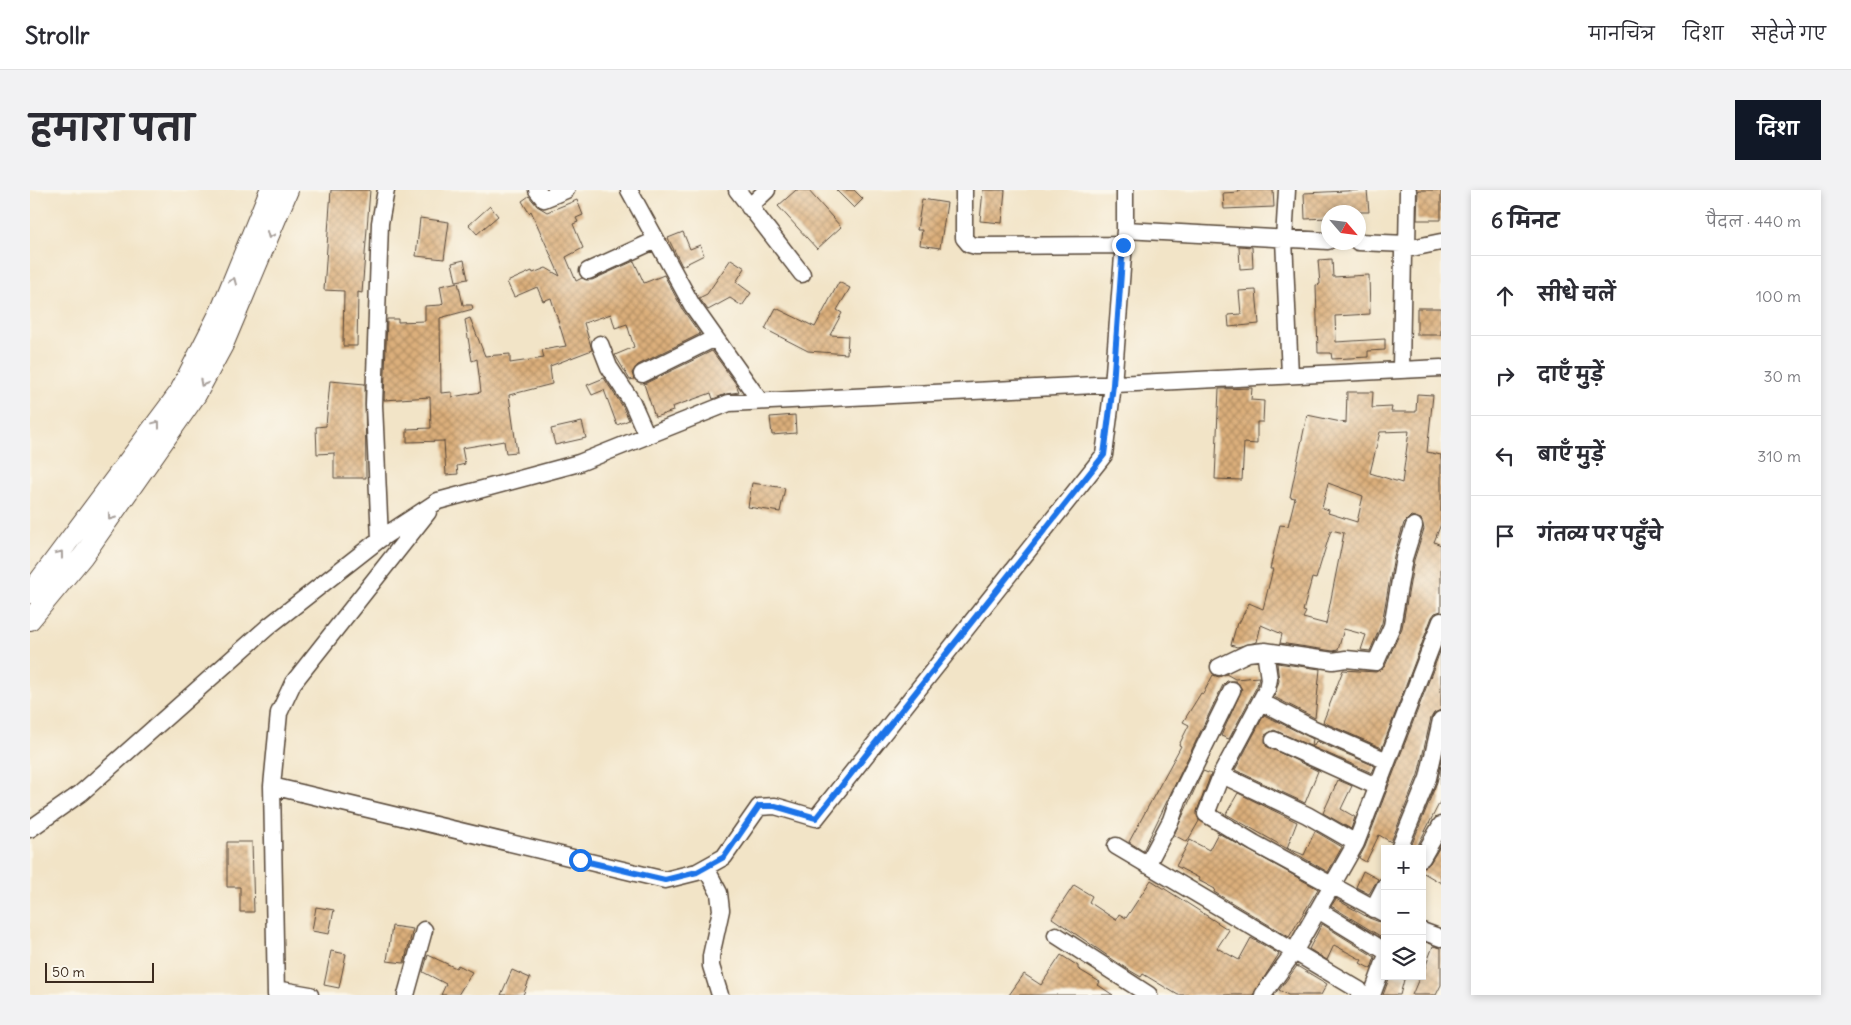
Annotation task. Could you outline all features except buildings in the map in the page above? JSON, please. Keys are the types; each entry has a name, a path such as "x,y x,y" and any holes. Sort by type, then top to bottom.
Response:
{"main road":[{"path":"30,593 179,393 221,310 270,190"},
{"path":"30,620 82,556 196,395 223,345 288,190"}],"street":[{"path":"380,539 374,405 380,223 386,190"},
{"path":"537,190 544,199 566,190"},
{"path":"629,190 692,305 760,401"},
{"path":"737,190 802,274"},
{"path":"749,207 767,190"},
{"path":"964,190 964,238 969,244 976,246 1124,237 1321,240"},
{"path":"272,786 665,880 697,872 724,857 759,806 779,807 816,818 1104,455 1113,385 1124,237 1125,190"},
{"path":"1287,190 1284,238 1290,374"},
{"path":"1400,369 1402,257 1407,246 1408,190"},
{"path":"588,271 656,240"},
{"path":"1366,243 1407,246 1441,242"},
{"path":"642,374 715,338"},
{"path":"600,344 609,367 632,402 647,436"},
{"path":"30,829 80,793 269,626 380,539 438,501 579,463 729,403 1441,368"},
{"path":"310,995 276,992 272,786 279,713 293,683 438,501"},
{"path":"1219,668 1248,653 1265,651 1333,661 1346,659 1376,662 1392,626 1404,558 1414,526"},
{"path":"1263,995 1294,952 1356,843 1441,621"},
{"path":"1265,651 1269,684 1222,775 1206,814 1254,843 1379,911 1384,890"},
{"path":"1147,865 1171,820 1178,800 1232,690"},
{"path":"1261,702 1312,728 1387,761"},
{"path":"1401,845 1428,778 1441,720"},
{"path":"1274,740 1378,787"},
{"path":"1222,775 1307,815 1356,843"},
{"path":"1426,851 1440,827"},
{"path":"1116,846 1359,990 1359,995"},
{"path":"706,868 719,893 720,901 711,956 720,995"},
{"path":"1318,910 1381,948"},
{"path":"406,995 424,930"},
{"path":"1426,932 1441,938"},
{"path":"1056,935 1150,995"},
{"path":"1372,995 1381,971"}],"route":[{"path":"580,860 665,880 697,872 724,857 759,806 775,806 816,818 1104,455 1113,385 1123,245"}]}
